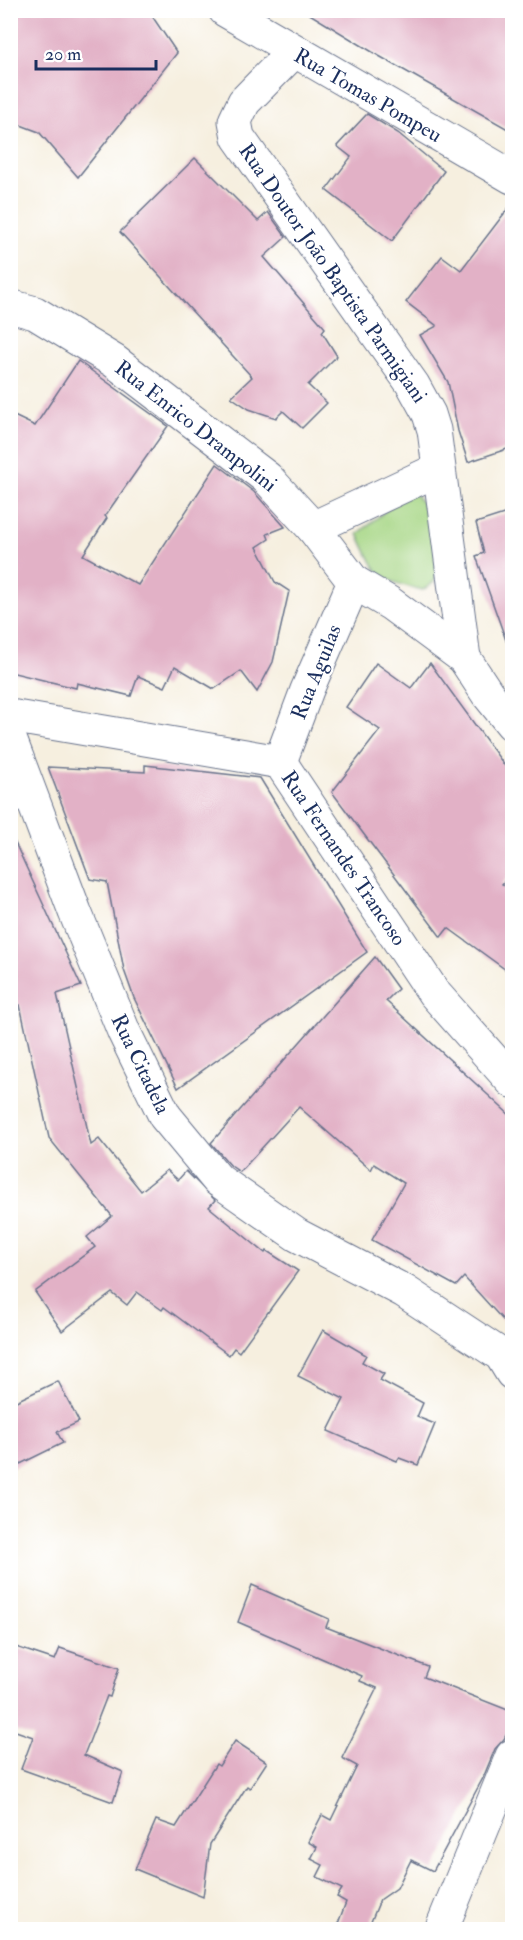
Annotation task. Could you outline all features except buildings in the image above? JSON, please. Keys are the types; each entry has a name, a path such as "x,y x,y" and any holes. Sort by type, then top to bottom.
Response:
{"street":[{"name":"Rua Tomas Pompeu","path":"225,10 293,52 513,177"},
{"name":"Rua Doutor João Baptista Parmigiani","path":"293,52 244,102 235,121 238,137 413,385 429,414 464,658"},
{"name":"Rua Enrico Drampolini","path":"10,306 35,313 114,361 267,478 313,528 354,582 391,604 464,658 513,724"},
{"path":"313,528 437,470"},
{"name":"Rua Aguilas","path":"280,762 307,690 354,582"},
{"name":"Rua Fernandes Trancoso","path":"10,716 280,762 434,993 513,1081"},
{"name":"Rua Citadela","path":"10,739 119,1021 165,1116 218,1180 297,1235 404,1291 501,1355 513,1373"},
{"path":"441,1929 513,1756"}],"green space":[{"path":"412,488 429,515 444,558 434,582 423,590 396,583 380,574 358,534"}]}
